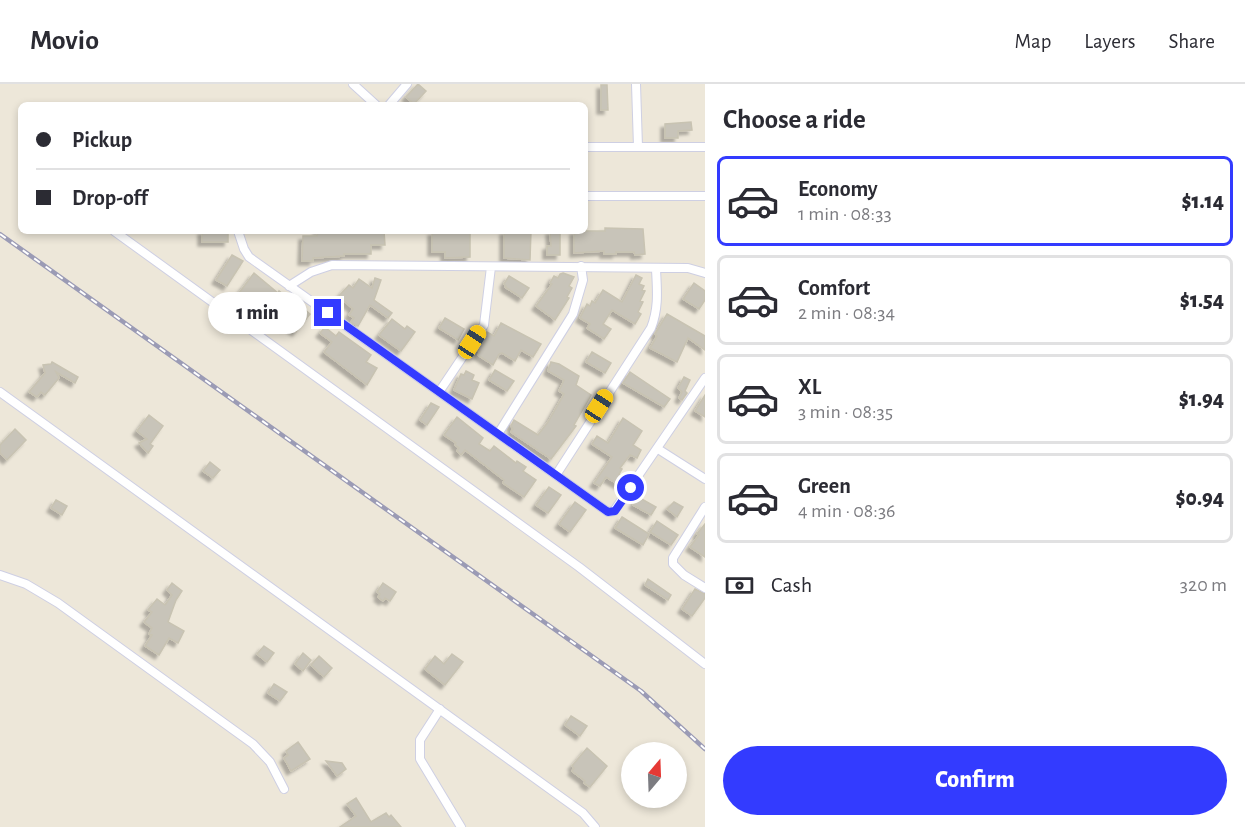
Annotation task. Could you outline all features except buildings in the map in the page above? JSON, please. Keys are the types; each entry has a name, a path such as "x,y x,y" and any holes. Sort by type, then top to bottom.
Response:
{"street":[{"path":"353,84 373,102"},
{"path":"392,102 407,84"},
{"path":"636,84 638,147"},
{"path":"588,147 705,147"},
{"path":"588,196 705,196"},
{"path":"118,234 579,567 705,664"},
{"path":"239,234 243,249 249,257 608,512 615,511 705,378"},
{"path":"289,286 311,272 332,265 688,268 705,273"},
{"path":"498,434 573,314 583,280 580,266"},
{"path":"439,392 483,325 491,267"},
{"path":"556,475 651,328 658,302 656,268"},
{"path":"0,392 583,813 595,827"},
{"path":"658,448 705,479"},
{"path":"705,507 673,558 673,564 684,575 705,588"},
{"path":"0,575 26,584 58,603 253,744 270,762 284,789"},
{"path":"440,709 420,740 420,759 461,827"}],"railway":[{"path":"0,234 641,691 705,749"}],"route":[{"path":"328,313 608,512 615,511 631,488"}]}
